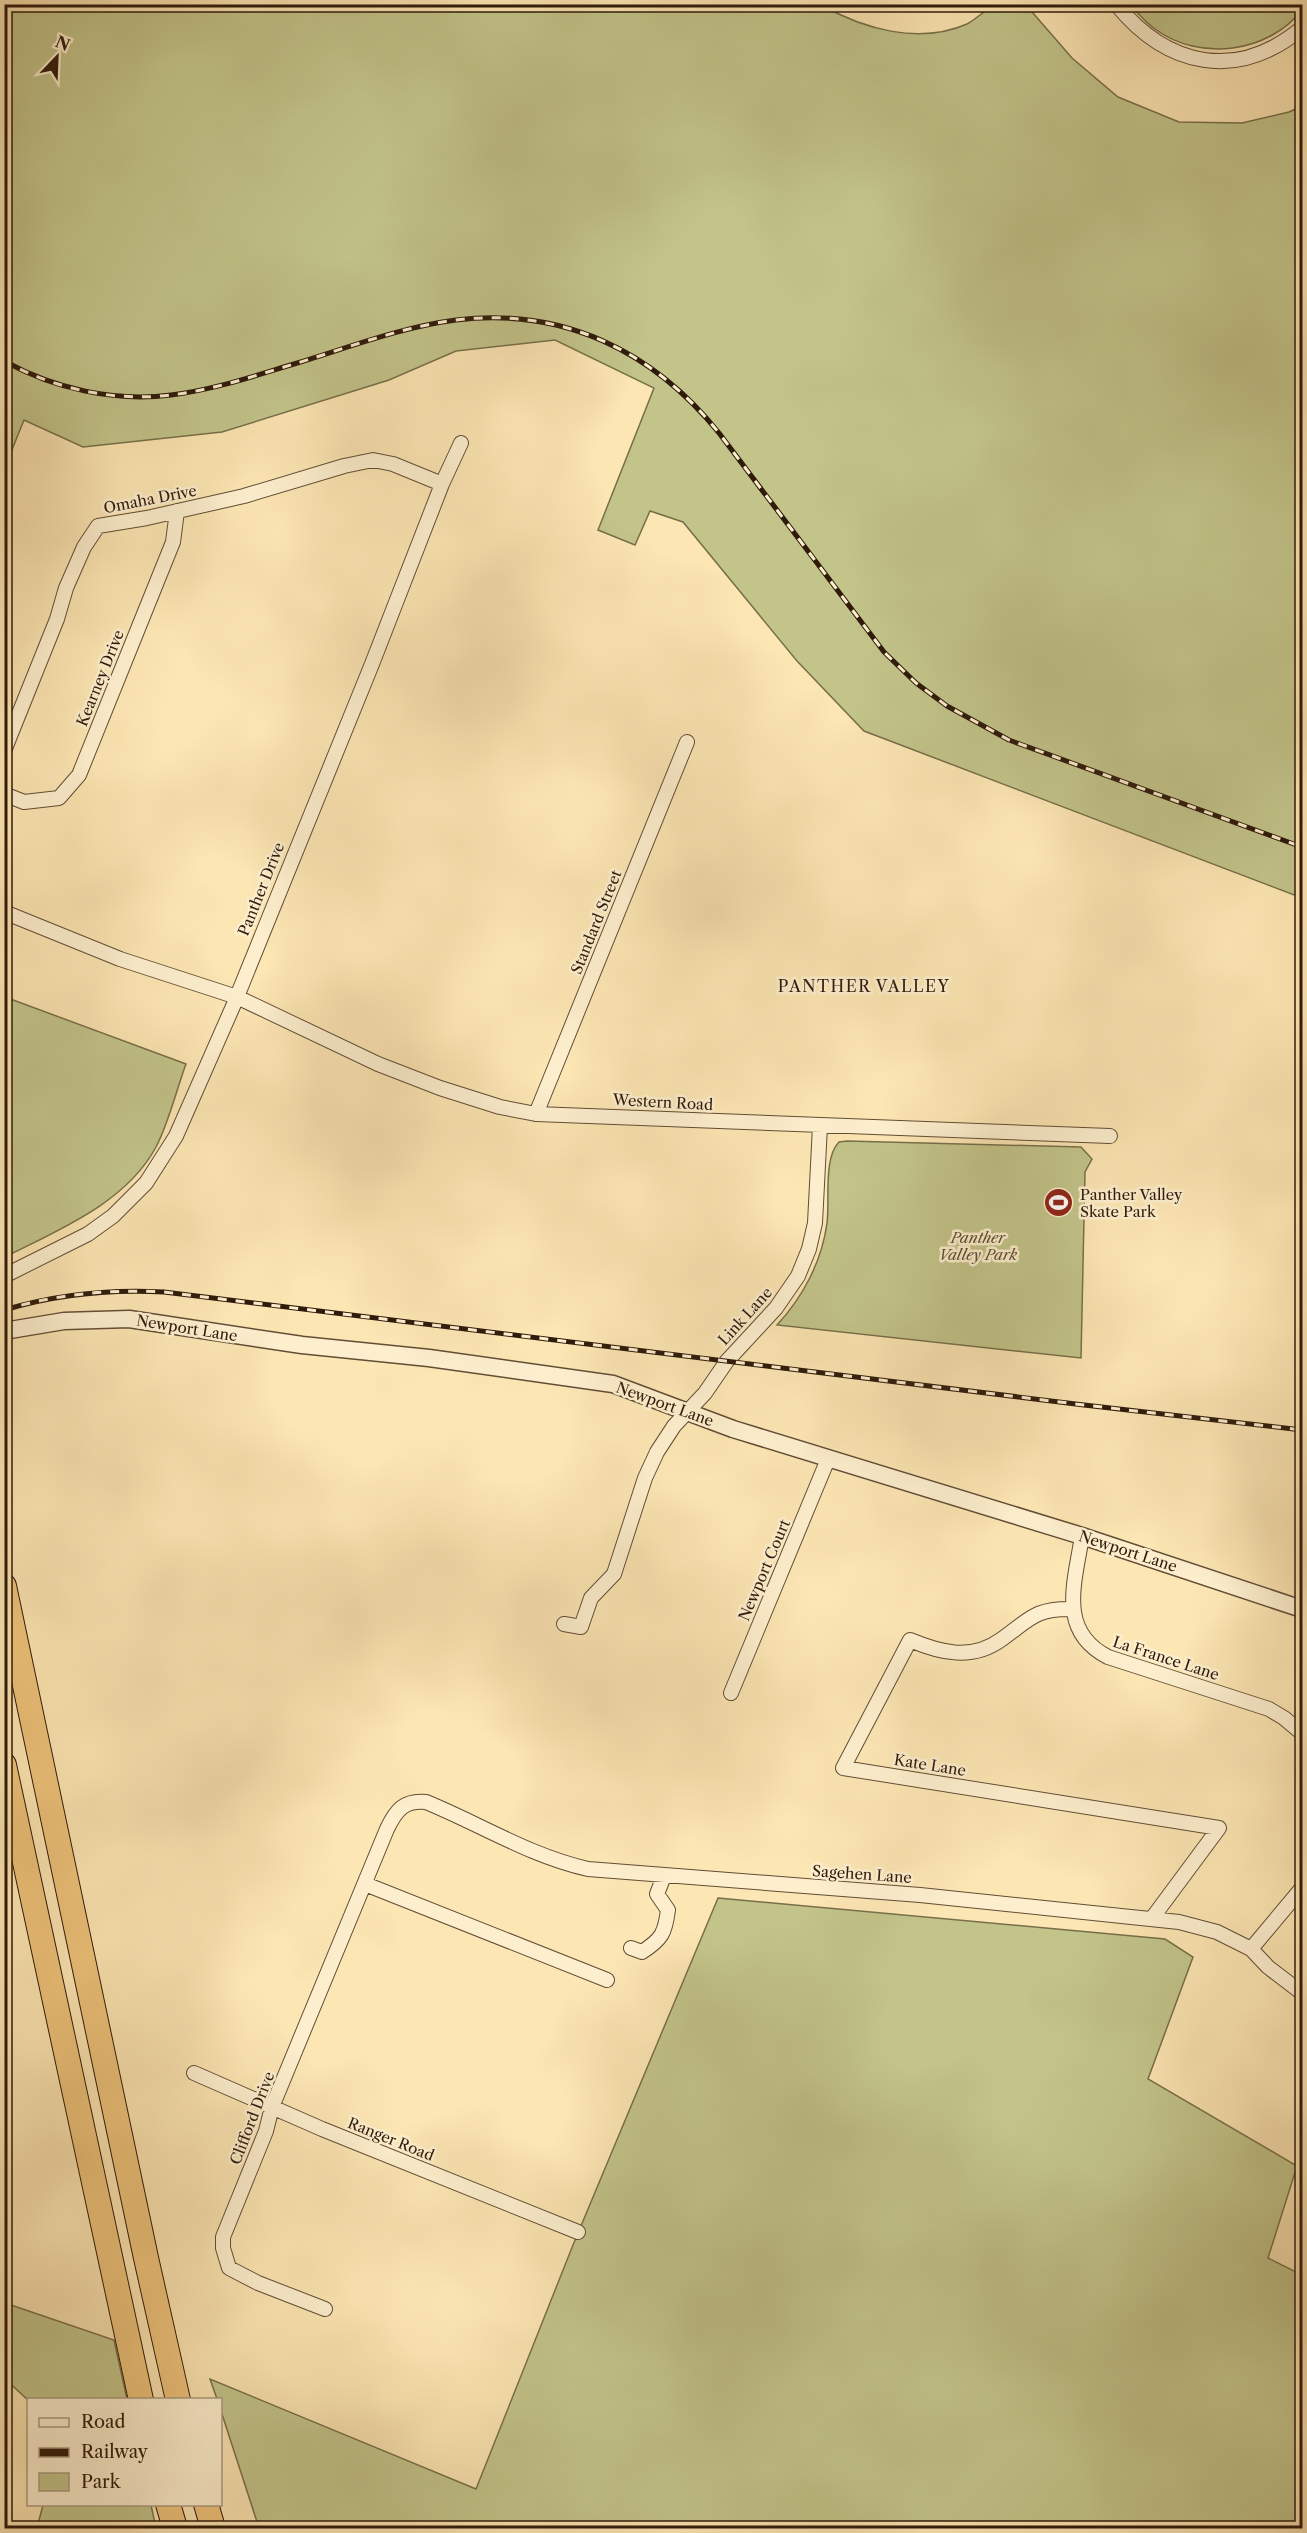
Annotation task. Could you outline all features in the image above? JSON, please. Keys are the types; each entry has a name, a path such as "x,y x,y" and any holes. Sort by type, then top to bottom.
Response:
{"highway":[{"path":"4,1586 143,2247 178,2398"},
{"path":"4,1765 141,2398"},
{"path":"168,2506 175,2529"},
{"path":"206,2506 213,2529"}],"street":[{"path":"1116,4 1140,32 1156,43 1195,58 1235,60 1255,56 1280,44 1302,28"},
{"name":"Panther Drive","path":"4,1276 88,1234 113,1216 141,1189 176,1136 237,997 442,484 461,443"},
{"name":"Omaha Drive","path":"4,751 57,619 66,588 84,547 98,526 244,496 344,466 373,460 393,464 442,484"},
{"name":"Kearney Drive","path":"4,794 24,802 59,798 79,775 173,542 177,511"},
{"name":"Standard Street","path":"536,1114 687,742"},
{"name":"Western Road","path":"4,912 120,959 237,997 378,1064 440,1089 500,1107 536,1114 1110,1136"},
{"name":"Link Lane","path":"564,1624 581,1627 591,1598 614,1574 645,1478 657,1452 674,1426 705,1394 727,1361 776,1308 800,1270 815,1223 820,1126"},
{"name":"Newport Lane","path":"4,1331 37,1324 96,1319 159,1322 291,1344 429,1358 614,1384 688,1413 828,1460 1082,1536 1302,1609"},
{"name":"Newport Court","path":"731,1693 828,1460"},
{"path":"1072,1609 1082,1536"},
{"name":"Kate Lane","path":"1072,1609 1058,1609 1032,1616 1003,1639 977,1651 947,1653 910,1640 843,1768 1220,1828 1153,1917"},
{"name":"La France Lane","path":"1072,1609 1082,1635 1099,1652 1269,1709 1302,1733"},
{"name":"Sagehen Lane","path":"410,1802 426,1802 519,1846 568,1865 588,1869 920,1894 1153,1917 1217,1932 1251,1949 1268,1967 1302,1993"},
{"name":"Clifford Drive","path":"325,2309 258,2283 229,2268 223,2237 266,2131 272,2107 391,1822 400,1808 410,1802"},
{"path":"632,1948 642,1952 656,1943 665,1930 668,1910 657,1894 664,1876"},
{"path":"365,1884 607,1980"},
{"path":"1251,1949 1302,1888"},
{"name":"Ranger Road","path":"194,2073 322,2129 578,2232"}],"green space":[{"path":"998,4 1026,5 1072,58 1118,97 1179,122 1242,123 1289,112 1302,106 1302,898 864,731 797,661 683,522 650,511 635,545 598,530 654,388 555,340 456,351 389,380 222,432 83,447 24,420 5,467 5,5 821,5 873,27 911,34 949,30 967,24"},
{"path":"1134,4 1302,4 1302,10 1288,25 1271,36 1252,44 1212,49 1192,46 1155,29 1131,6"},
{"path":"5,997 186,1064 161,1137 143,1167 127,1184 89,1213 5,1257"},
{"name":"Panther Valley Park","path":"839,1142 1081,1147 1092,1159 1085,1172 1081,1358 777,1325 795,1303 816,1265 827,1223 831,1158"},
{"path":"718,1898 1165,1939 1193,1957 1148,2079 1297,2166 1268,2258 1302,2275 1302,2528 259,2528 222,2414 222,2398 217,2398 210,2379 476,2489 573,2245"},
{"path":"5,2303 114,2340 127,2398 27,2399 5,2379"},
{"path":"43,2506 151,2506 156,2528 37,2528"}],"railway":[{"path":"4,361 23,371 64,386 107,395 150,397 187,393 218,386 435,323 495,318 533,321 569,328 603,341 635,358 665,379 693,404 719,433 884,652 916,683 947,706 1009,740 1302,847"},
{"path":"4,1310 64,1296 124,1291 164,1292 1302,1430"}],"place":[{"name":"Panther Valley Skate Park","path":"1059,1203"}],"district":[{"name":"PANTHER VALLEY","path":"864,986"}]}
